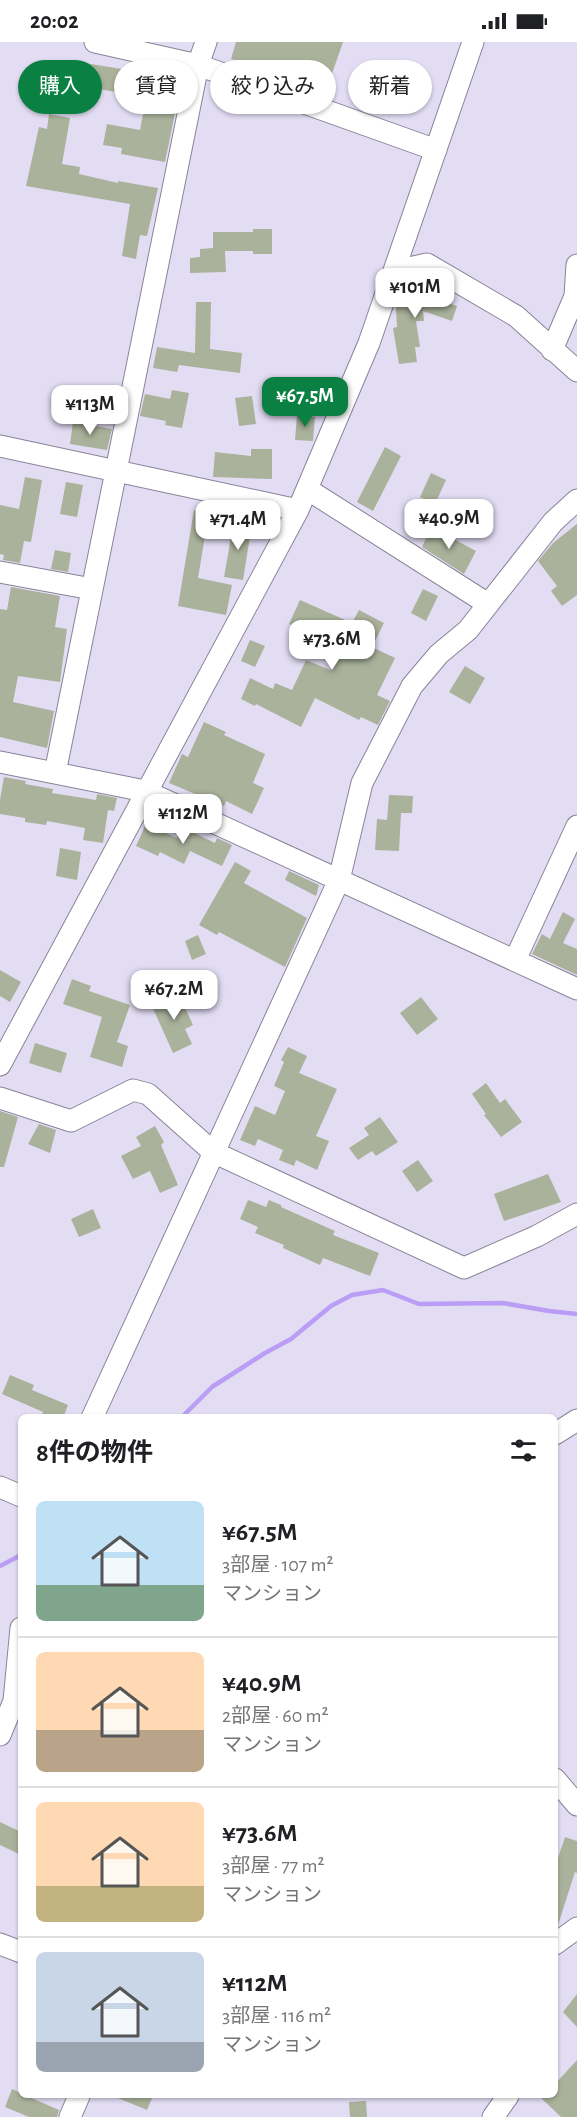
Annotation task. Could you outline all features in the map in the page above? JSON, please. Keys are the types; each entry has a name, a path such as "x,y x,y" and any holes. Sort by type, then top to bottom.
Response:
{"street":[{"path":"95,42 176,60"},
{"path":"206,42 198,65 436,150"},
{"path":"0,1065 145,791 298,510 369,343 473,42"},
{"path":"55,773 188,114"},
{"path":"396,265 409,268 427,264 516,316 577,371"},
{"path":"552,350 575,296 577,265"},
{"path":"0,446 298,510"},
{"path":"307,489 488,604"},
{"path":"94,1414 339,880 362,783 412,686 439,654 468,630 553,522 577,500"},
{"path":"0,572 92,589"},
{"path":"0,762 145,791 577,989"},
{"path":"516,960 577,826"},
{"path":"0,1098 71,1121 133,1090 148,1094 213,1152 464,1268 537,1236 577,1214"},
{"path":"558,1432 577,1420"},
{"path":"0,1487 18,1495"},
{"path":"0,1735 14,1701 18,1659"},
{"path":"558,1783 577,1805"},
{"path":"558,1942 577,1928"},
{"path":"0,1944 18,1952"},
{"path":"70,2117 78,2098"},
{"path":"493,2117 507,2098"}],"building":[{"path":"236,42 343,42 336,62 336,60 231,59"},
{"path":"102,66 114,68 114,92 102,89"},
{"path":"49,114 70,118 62,164 80,167 79,174 118,183 118,181 158,188 147,236 140,235 136,259 122,256 130,204 26,186 39,127 47,129"},
{"path":"143,114 175,114 165,162 121,154 122,148 103,145 107,124 140,130"},
{"path":"253,229 272,229 272,254 225,251 226,272 190,273 190,258 200,257 200,249 213,248 213,232 253,232"},
{"path":"404,281 426,287 424,295 457,306 452,321 423,311 424,321 416,321 420,347 415,347 417,362 399,364 393,328 397,327 396,308"},
{"path":"196,302 211,302 210,349 242,353 240,373 179,365 177,372 153,368 157,347 195,353"},
{"path":"172,390 189,393 182,428 165,425 166,421 140,416 145,394 170,399"},
{"path":"252,396 256,424 239,426 235,398"},
{"path":"297,415 315,417 313,441 295,440"},
{"path":"73,422 112,429 107,450 70,444"},
{"path":"385,447 401,456 373,511 357,502"},
{"path":"251,449 272,449 272,479 213,477 215,452 251,456"},
{"path":"431,473 446,480 435,504 420,497"},
{"path":"25,477 42,480 31,542 24,541 20,563 3,560 4,555 0,554 0,505 19,509"},
{"path":"66,482 83,485 77,517 60,514"},
{"path":"194,510 209,512 198,578 232,585 226,615 178,606"},
{"path":"234,521 252,524 243,580 224,577"},
{"path":"577,524 577,595 562,606 551,591 557,586 538,561 553,543"},
{"path":"431,527 476,551 464,574 422,547"},
{"path":"55,550 71,553 68,572 51,569"},
{"path":"11,587 60,596 55,627 67,629 60,682 18,676 13,702 54,711 47,748 0,737 0,609 7,610"},
{"path":"423,589 438,596 426,621 411,613"},
{"path":"300,600 352,623 359,610 384,623 372,647 395,658 377,695 390,701 378,725 361,717 359,720 315,698 301,727 256,704 255,706 241,699 250,678 273,689 275,683 292,690 306,660 330,670 341,647 289,624"},
{"path":"250,640 265,646 255,667 241,661"},
{"path":"465,666 485,678 470,704 449,692"},
{"path":"204,722 226,732 224,735 265,754 253,783 264,788 252,814 226,801 224,806 169,783 182,754 188,757"},
{"path":"4,777 26,781 25,784 53,789 52,793 96,800 97,794 117,798 114,811 108,810 103,843 83,840 85,828 47,821 46,825 25,822 25,818 0,814"},
{"path":"389,795 413,796 412,813 401,813 399,851 375,850 377,819 387,820"},
{"path":"146,824 177,838 182,827 215,843 217,838 232,845 222,866 190,851 184,864 160,852 158,856 136,846"},
{"path":"60,848 81,852 77,880 56,876"},
{"path":"235,862 251,871 244,883 307,918 285,967 219,932 217,935 199,925"},
{"path":"289,871 319,885 316,896 285,880"},
{"path":"563,912 575,919 563,943 577,949 577,975 532,954 542,934 550,939"},
{"path":"198,935 206,954 192,960 185,941"},
{"path":"0,970 21,982 10,1002 0,996"},
{"path":"196,972 204,991 191,997 183,977"},
{"path":"72,979 91,986 89,991 130,1005 117,1042 128,1046 122,1067 90,1057 102,1017 63,1004"},
{"path":"178,992 193,1025 185,1029 192,1044 173,1053 151,1004"},
{"path":"421,997 438,1019 417,1035 400,1013"},
{"path":"35,1043 67,1053 61,1073 29,1063"},
{"path":"288,1047 307,1056 299,1073 337,1089 316,1136 329,1141 317,1170 296,1160 294,1166 279,1160 283,1150 258,1139 255,1146 240,1140 255,1106 275,1115 285,1091 274,1086 284,1062 281,1060"},
{"path":"486,1083 500,1103 505,1099 522,1122 501,1137 472,1094"},
{"path":"0,1111 18,1117 4,1167 0,1167"},
{"path":"380,1117 398,1142 376,1156 372,1151 358,1160 349,1148 369,1135 364,1128"},
{"path":"39,1124 56,1130 50,1153 28,1144"},
{"path":"155,1126 164,1142 161,1145 178,1185 160,1193 150,1171 133,1179 121,1156 141,1146 136,1137"},
{"path":"418,1160 433,1181 417,1192 402,1171"},
{"path":"548,1174 561,1202 504,1221 494,1194"},
{"path":"248,1200 266,1207 269,1200 335,1231 333,1235 379,1253 370,1276 323,1258 320,1265 283,1248 284,1245 255,1233 258,1227 240,1219"},
{"path":"93,1209 101,1228 79,1237 71,1219"},
{"path":"10,1375 34,1385 32,1390 68,1405 65,1414 42,1414 43,1412 2,1394"},
{"path":"0,1822 18,1831 18,1854 0,1845"},
{"path":"565,1837 577,1841 577,1873 575,1872 558,1925 558,1858"},
{"path":"577,1994 577,2027 563,2012"},
{"path":"577,2060 577,2117 561,2117 541,2098 558,2098 558,2081"},
{"path":"12,2089 18,2092 18,2098 32,2098 59,2110 57,2117 29,2117 5,2107"},
{"path":"118,2098 152,2098 147,2110"},
{"path":"366,2101 367,2117 350,2117 349,2102"}],"waterway":[{"path":"185,1414 212,1387 291,1339 331,1306 352,1295 383,1290 419,1304 503,1303 577,1314"},
{"path":"0,1566 18,1557"}]}
